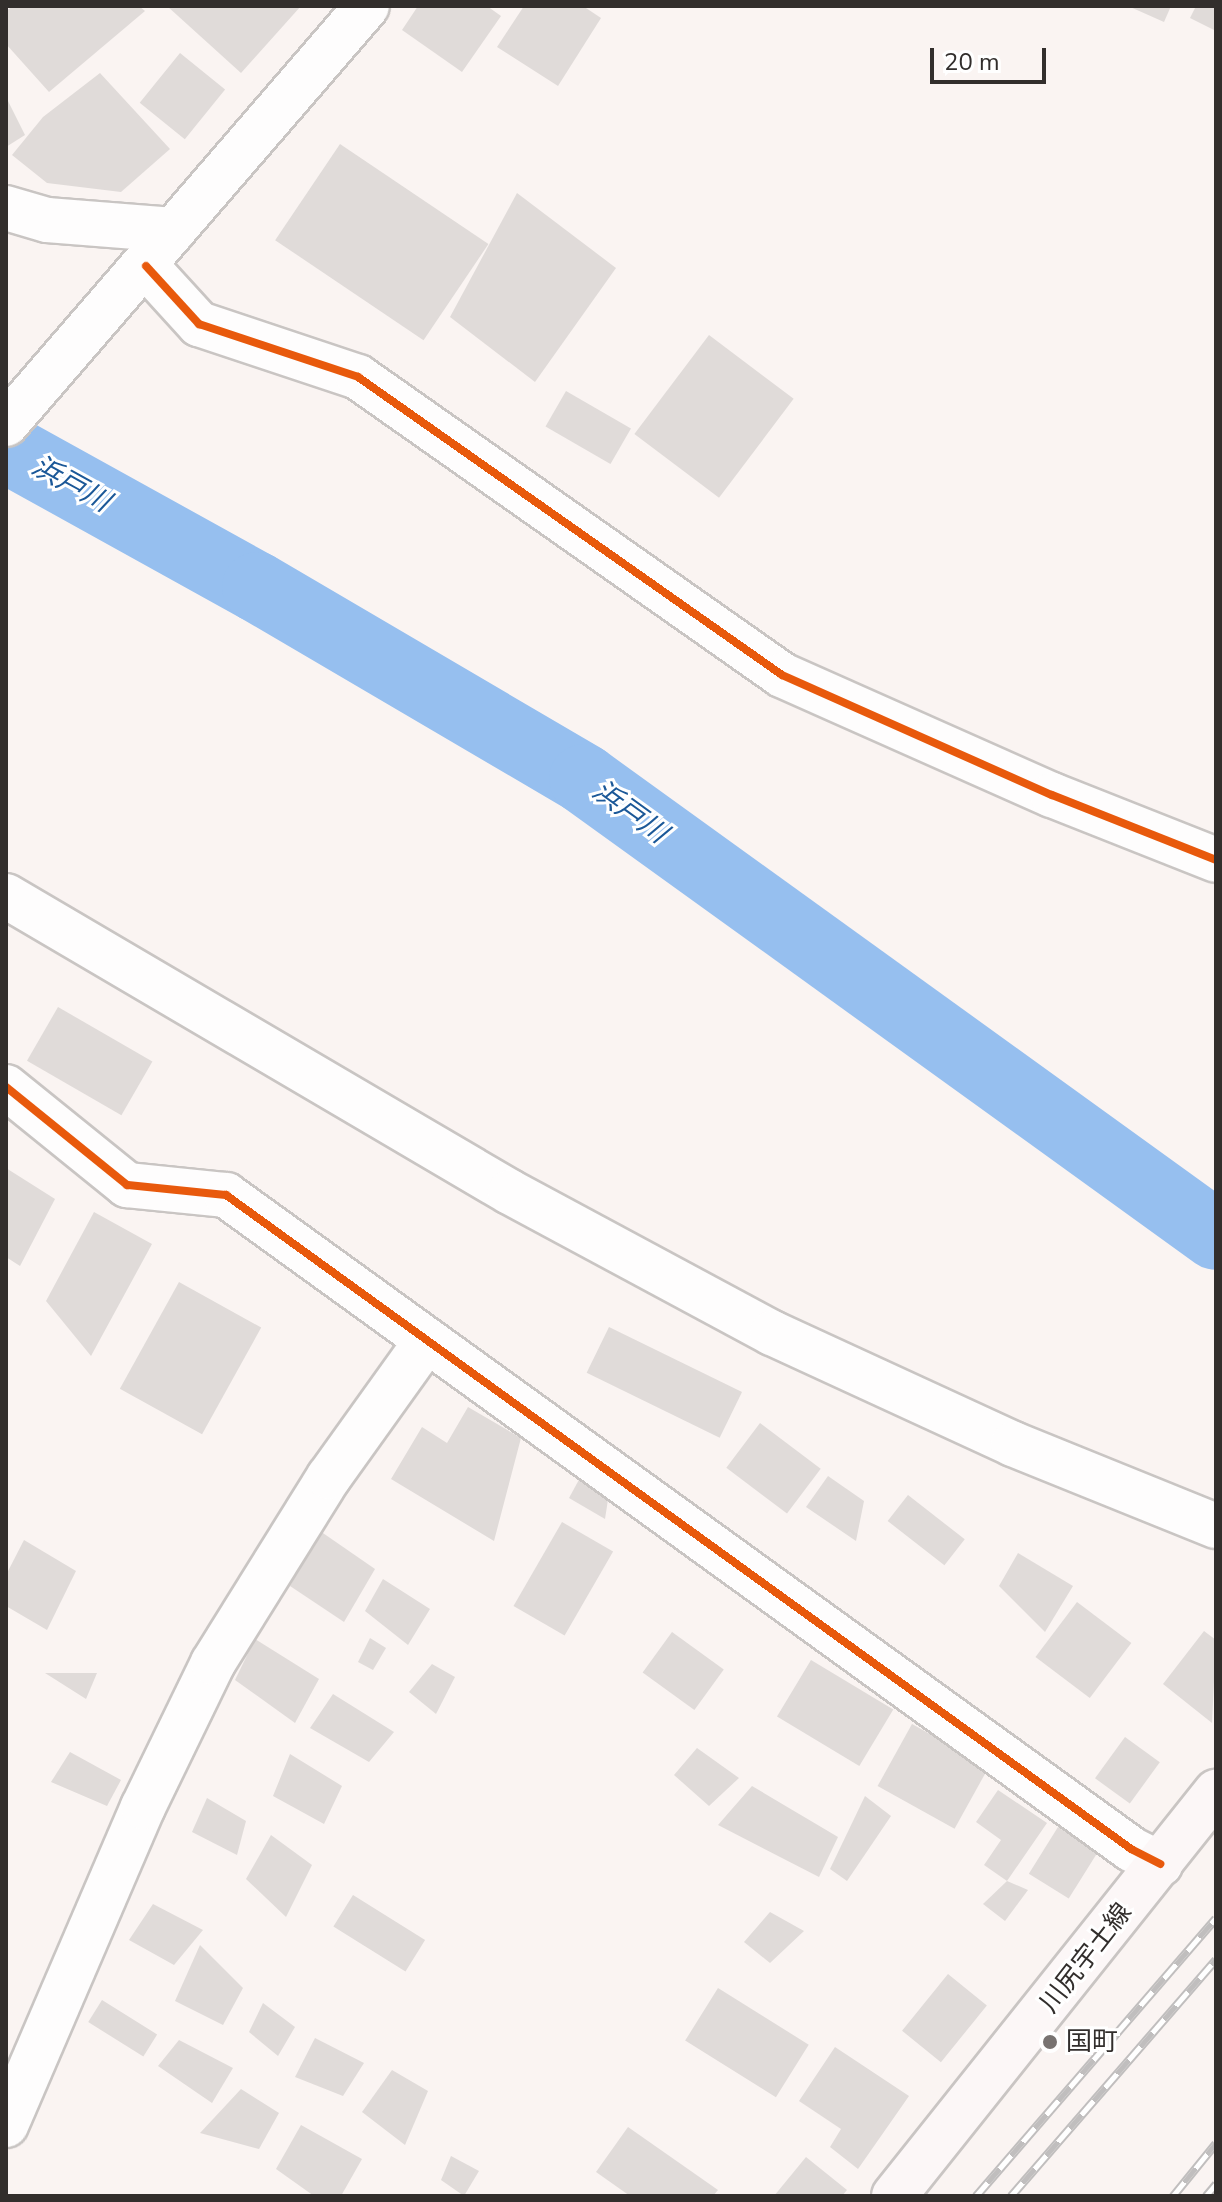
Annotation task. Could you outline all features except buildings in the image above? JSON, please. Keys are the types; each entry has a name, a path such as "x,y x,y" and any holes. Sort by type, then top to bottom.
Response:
{"main road":[{"name":"川尻宇土線","path":"894,2196 1216,1792"}],"street":[{"path":"6,424 146,266 367,6"},
{"path":"6,208 47,220 174,230"},
{"path":"146,266 199,324 358,377 782,675 1052,795 1216,860"},
{"path":"6,896 510,1192 772,1333 1013,1444 1216,1526"},
{"path":"6,1087 127,1185 226,1195 1131,1849 1160,1864"},
{"path":"6,2125 143,1807 213,1663 329,1477 427,1340"}],"waterway":[{"name":"浜戸川","path":"6,448 257,587 584,779 1216,1235"}],"railway":[{"path":"976,2196 1216,1918"},
{"path":"1011,2196 1216,1959"},
{"path":"1173,2196 1216,2143"},
{"path":"1206,2196 1216,2184"}],"cycle path":[{"path":"146,266 199,324 358,377 782,675 1052,795 1216,860"},
{"path":"6,1087 127,1185 226,1195 1131,1849 1160,1864"}],"place":[{"name":"国町","path":"1050,2042"}]}
